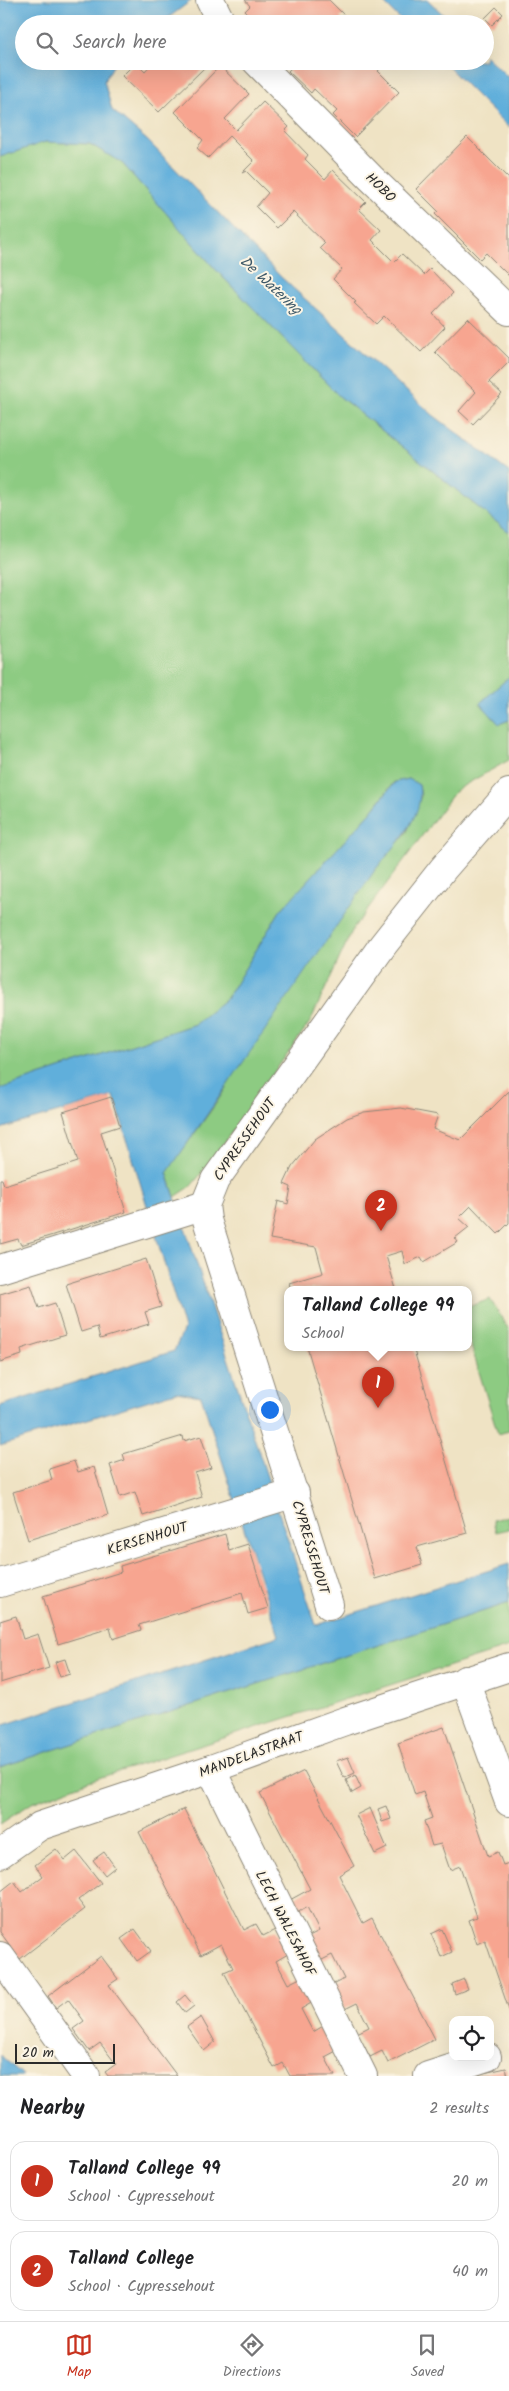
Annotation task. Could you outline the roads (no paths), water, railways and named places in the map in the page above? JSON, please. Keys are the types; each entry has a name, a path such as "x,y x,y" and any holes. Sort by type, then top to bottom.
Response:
{"street":[{"path":"210,0 218,15"},
{"name":"HOBO","path":"265,70 371,178 509,311"},
{"name":"CYPRESSEHOUT","path":"329,1605 286,1496 208,1220 198,1208 215,1180 383,945 443,869 509,792"},
{"path":"0,1269 198,1208"},
{"name":"KERSENHOUT","path":"0,1583 286,1496"},
{"name":"MANDELASTRAAT","path":"0,1854 40,1826 465,1680 509,1667"},
{"path":"465,1680 509,1802"},
{"name":"LECH WALESAHOF","path":"210,1769 363,2076"},
{"path":"6,1965 86,2076"},
{"path":"494,2055 509,2050"},
{"path":"428,2076 476,2061"}],"water":[{"name":"De Watering","path":"0,0 192,0 172,15 15,15 15,70 111,70 104,81 112,110 148,141 282,278 433,415 509,472 509,532 339,396 217,271 122,163 90,144 45,142 0,157"},
{"path":"381,0 428,0 444,15 396,15"},
{"path":"494,64 509,78 509,128 451,70 494,70"},
{"path":"509,677 509,720 499,724 480,703"},
{"path":"409,779 419,785 420,797 413,820 399,842 375,870 167,1173 316,1625 509,1564 509,1603 0,1767 0,1726 279,1636 201,1396 176,1392 0,1446 0,1406 174,1351 184,1329 114,1096 0,1129 0,1089 195,1024 227,998 280,911 371,812 395,782"},
{"path":"0,2055 24,2076 0,2076"}],"place":[{"name":"Talland College","path":"381,1231"},
{"name":"Talland College 99","path":"378,1408"}]}
